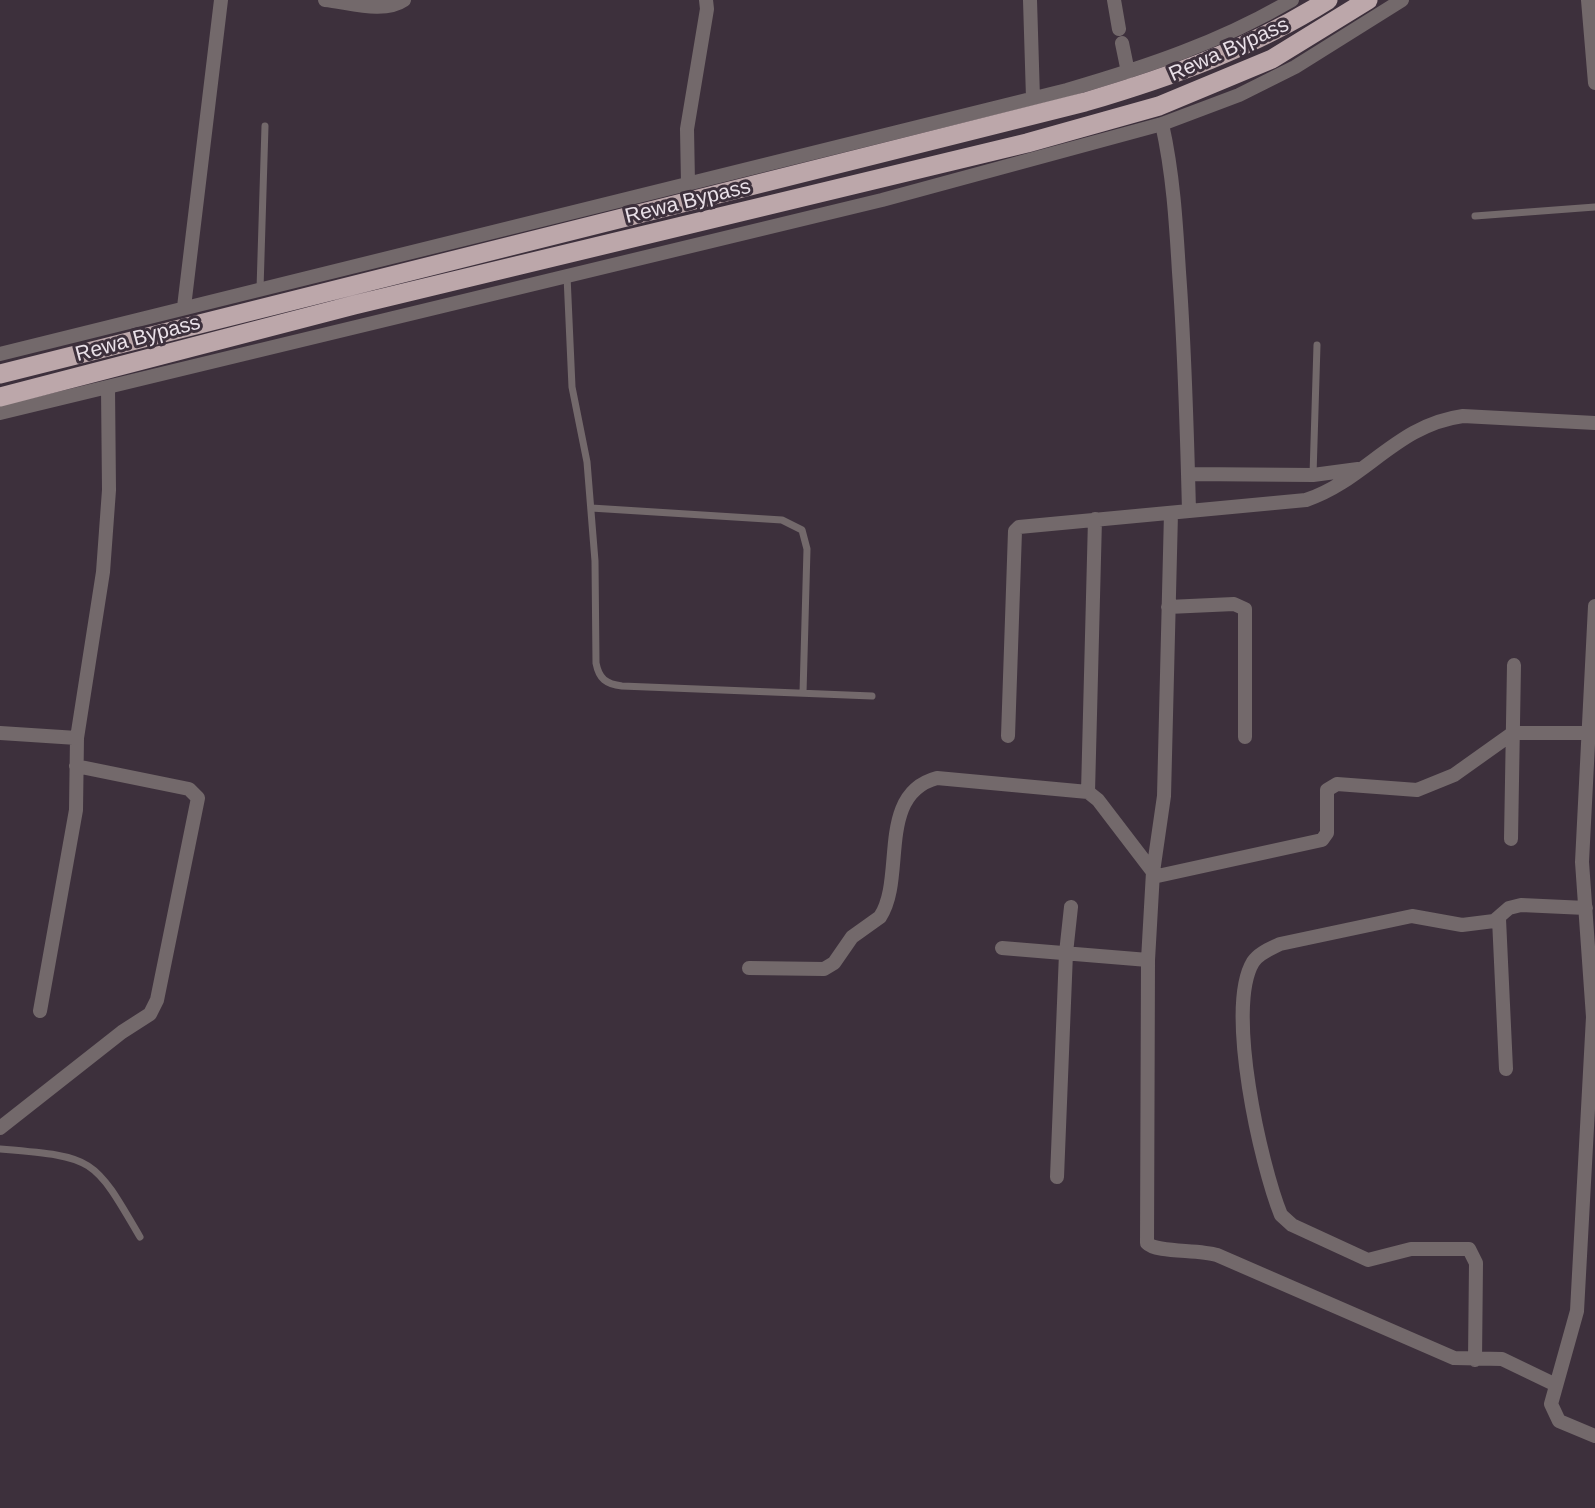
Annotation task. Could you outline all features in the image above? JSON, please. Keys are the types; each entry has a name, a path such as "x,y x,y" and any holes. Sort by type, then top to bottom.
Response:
{"highway":[{"name":"Rewa Bypass","path":"0,373 1085,102 1158,81 1205,62 1264,36 1328,0"},
{"name":"Rewa Bypass","path":"0,401 355,305 1027,143 1158,106 1272,60 1367,0"}],"street":[{"path":"184,307 221,0"},
{"path":"325,0 380,6 394,6 404,0"},
{"path":"688,183 687,129 707,9 706,0"},
{"path":"1030,0 1033,98"},
{"path":"1114,0 1128,72"},
{"path":"0,354 1033,98 1128,72 1223,37 1292,0"},
{"path":"0,401 108,388 882,200 1163,124 1240,94 1295,67 1402,0"},
{"path":"1588,0 1595,83"},
{"path":"1163,124 1170,157 1175,210 1188,392 1189,511"},
{"path":"40,1011 76,810 77,738 104,558 109,490 108,388"},
{"path":"1008,736 1015,531 1023,525 1306,500 1331,490 1418,428 1445,418 1462,416 1595,424"},
{"path":"1188,474 1313,475 1359,469"},
{"path":"1171,513 1164,796 1153,875 1149,960 1146,1239 1149,1247 1158,1250 1194,1249 1217,1255 1454,1359 1502,1359 1556,1385"},
{"path":"1088,792 1095,519"},
{"path":"1168,607 1234,604 1245,609 1245,737"},
{"path":"1595,606 1589,733 1589,863 1586,908 1594,1017 1591,1144 1577,1311 1551,1404 1559,1421 1595,1436"},
{"path":"1511,839 1514,665"},
{"path":"0,733 77,738"},
{"path":"1153,875 1322,840 1326,833 1326,797 1331,787 1344,783 1401,791 1429,787 1454,775 1513,733 1589,733"},
{"path":"0,1128 122,1032 150,1014 159,987 198,798 189,789 76,766"},
{"path":"749,968 824,969 834,962 852,937 880,917 904,803 924,781 955,777 1088,792 1098,800 1153,875"},
{"path":"1475,1360 1476,1263 1469,1249 1411,1249 1368,1261 1292,1225 1282,1215 1251,1104 1245,1069 1244,1013 1252,963 1261,953 1280,944 1412,916 1454,925 1488,923 1499,919 1509,908 1521,905 1586,908"},
{"path":"1057,1177 1066,953 1071,907"},
{"path":"1499,919 1506,1069"},
{"path":"1002,948 1149,960"}],"lane":[{"path":"260,289 265,126"},
{"path":"1475,216 1595,207"},
{"path":"567,276 572,387 587,462 591,508 596,663 604,681 622,686 872,696"},
{"path":"1313,475 1317,345"},
{"path":"591,508 782,520 802,530 807,549 803,693"},
{"path":"0,1149 67,1156 94,1167 111,1187 140,1237"}]}
